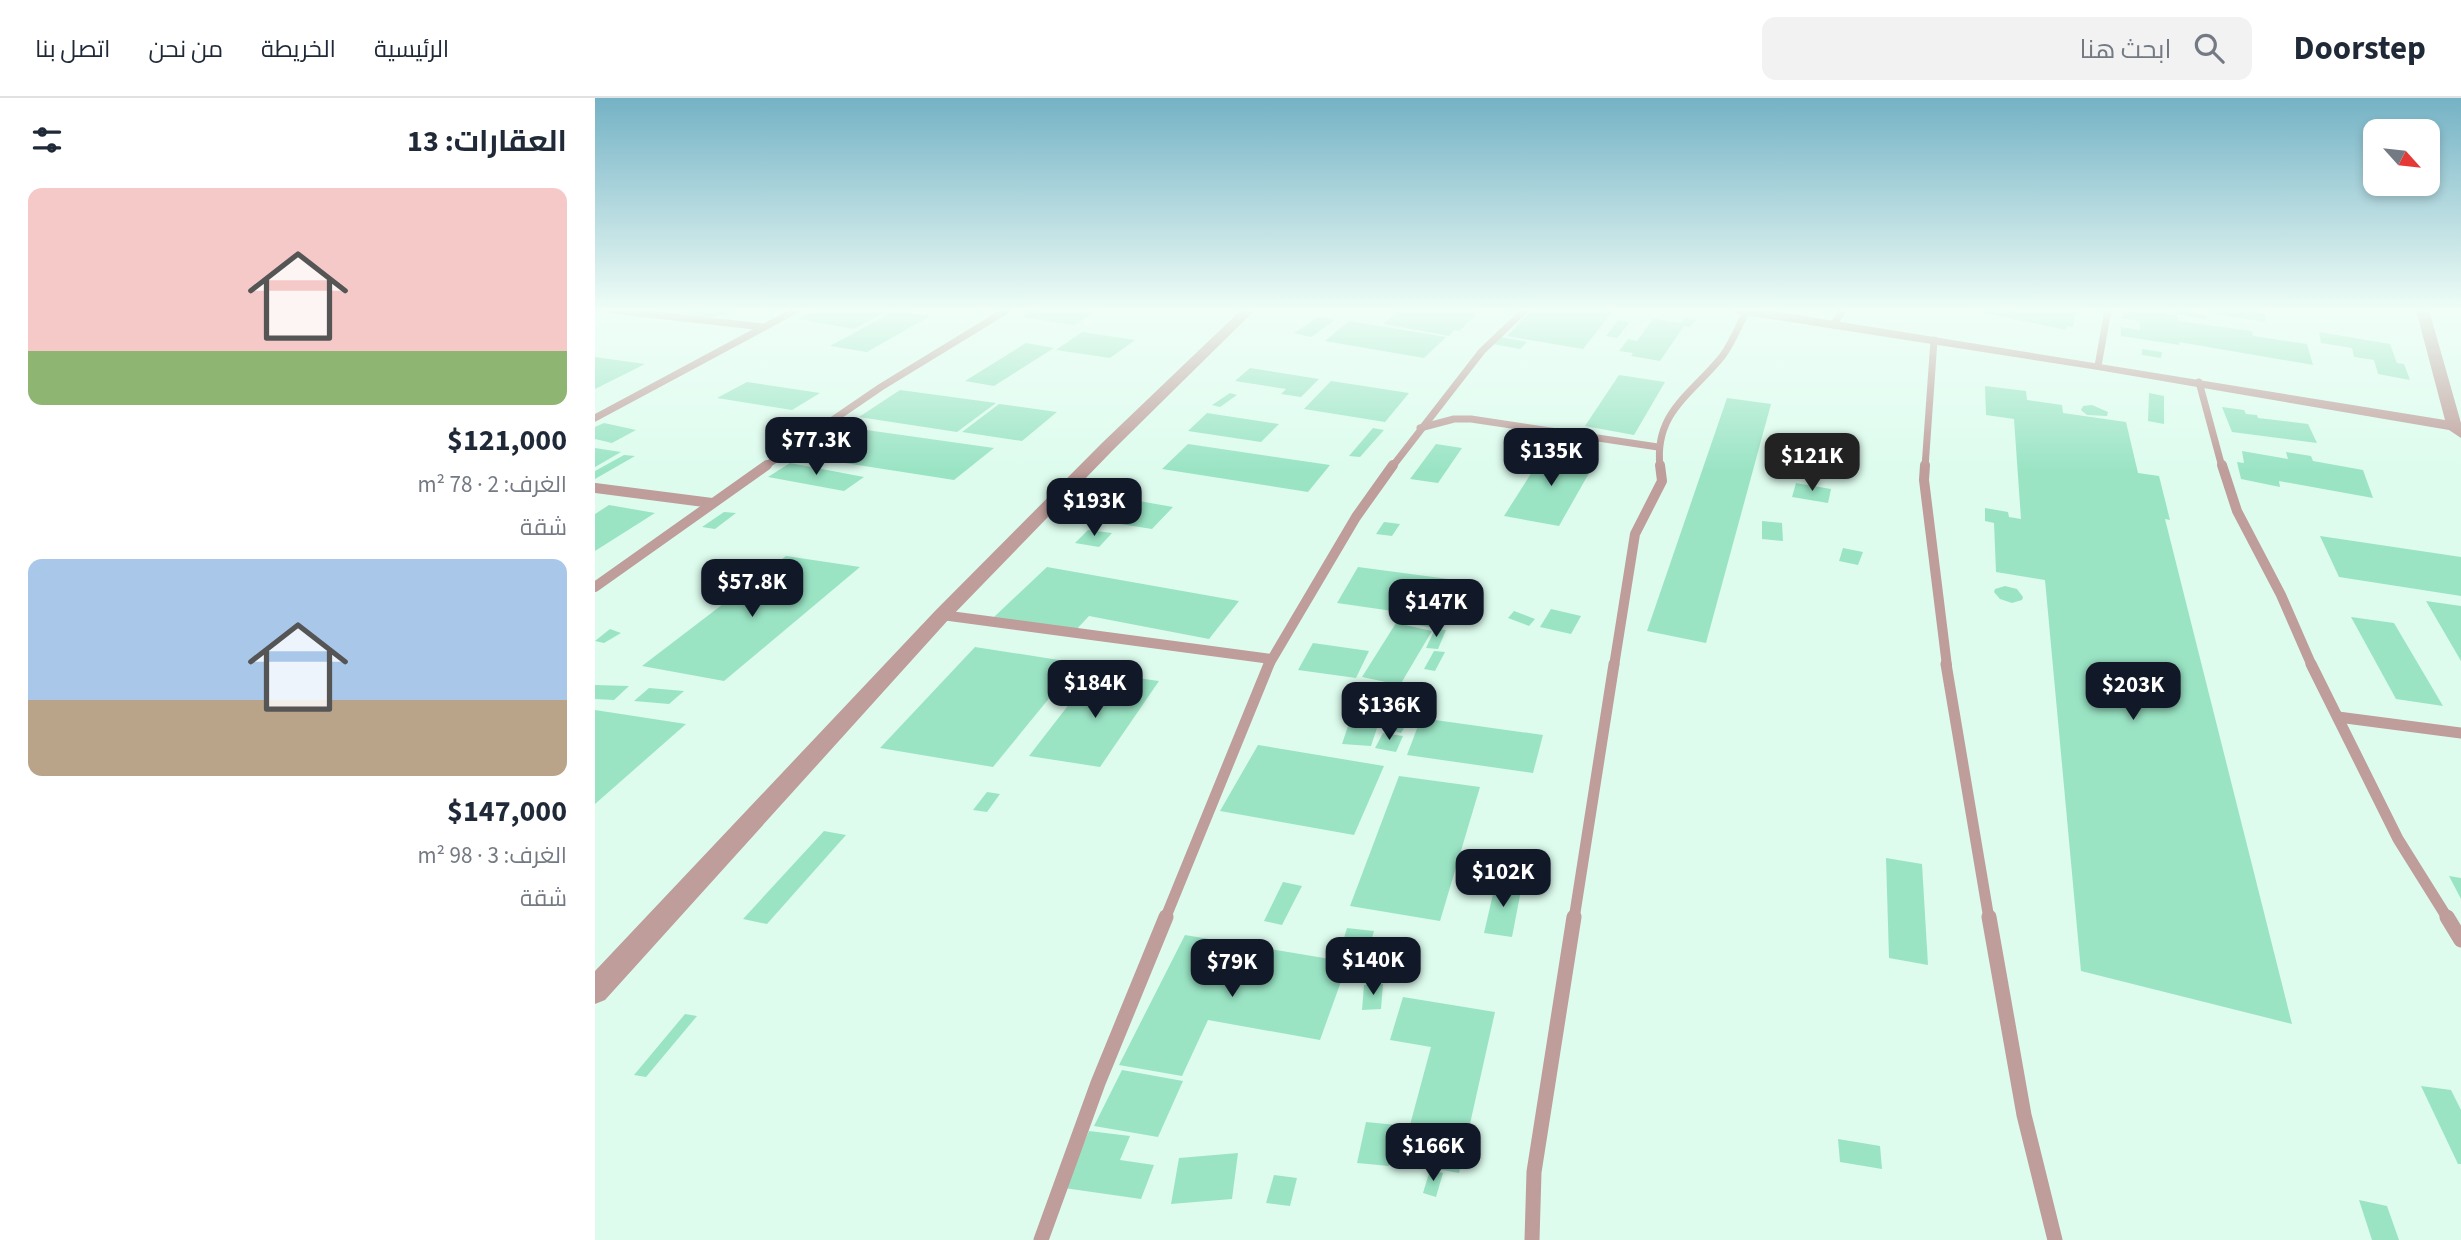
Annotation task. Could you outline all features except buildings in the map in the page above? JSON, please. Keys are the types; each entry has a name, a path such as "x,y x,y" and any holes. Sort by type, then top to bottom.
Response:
{"street":[{"path":"595,991 942,615 1108,446 1194,363"},
{"path":"2081,363 2458,429 2456,404 2441,363"}],"lane":[{"path":"595,418 697,363"},
{"path":"595,587 712,503 920,363"},
{"path":"1041,1240 1098,1083 1271,659 1356,517 1420,428 1472,363"},
{"path":"1532,1240 1534,1172 1635,534 1662,481 1658,447 1665,423 1674,408 1715,363"},
{"path":"1932,363 1924,480 1952,709 2024,1115 2055,1240"},
{"path":"2199,382 2228,489 2398,839 2461,940"},
{"path":"1420,428 1454,419 1471,419 1658,447"},
{"path":"595,488 712,503"},
{"path":"942,615 1271,659"},
{"path":"2338,717 2461,733"}]}
